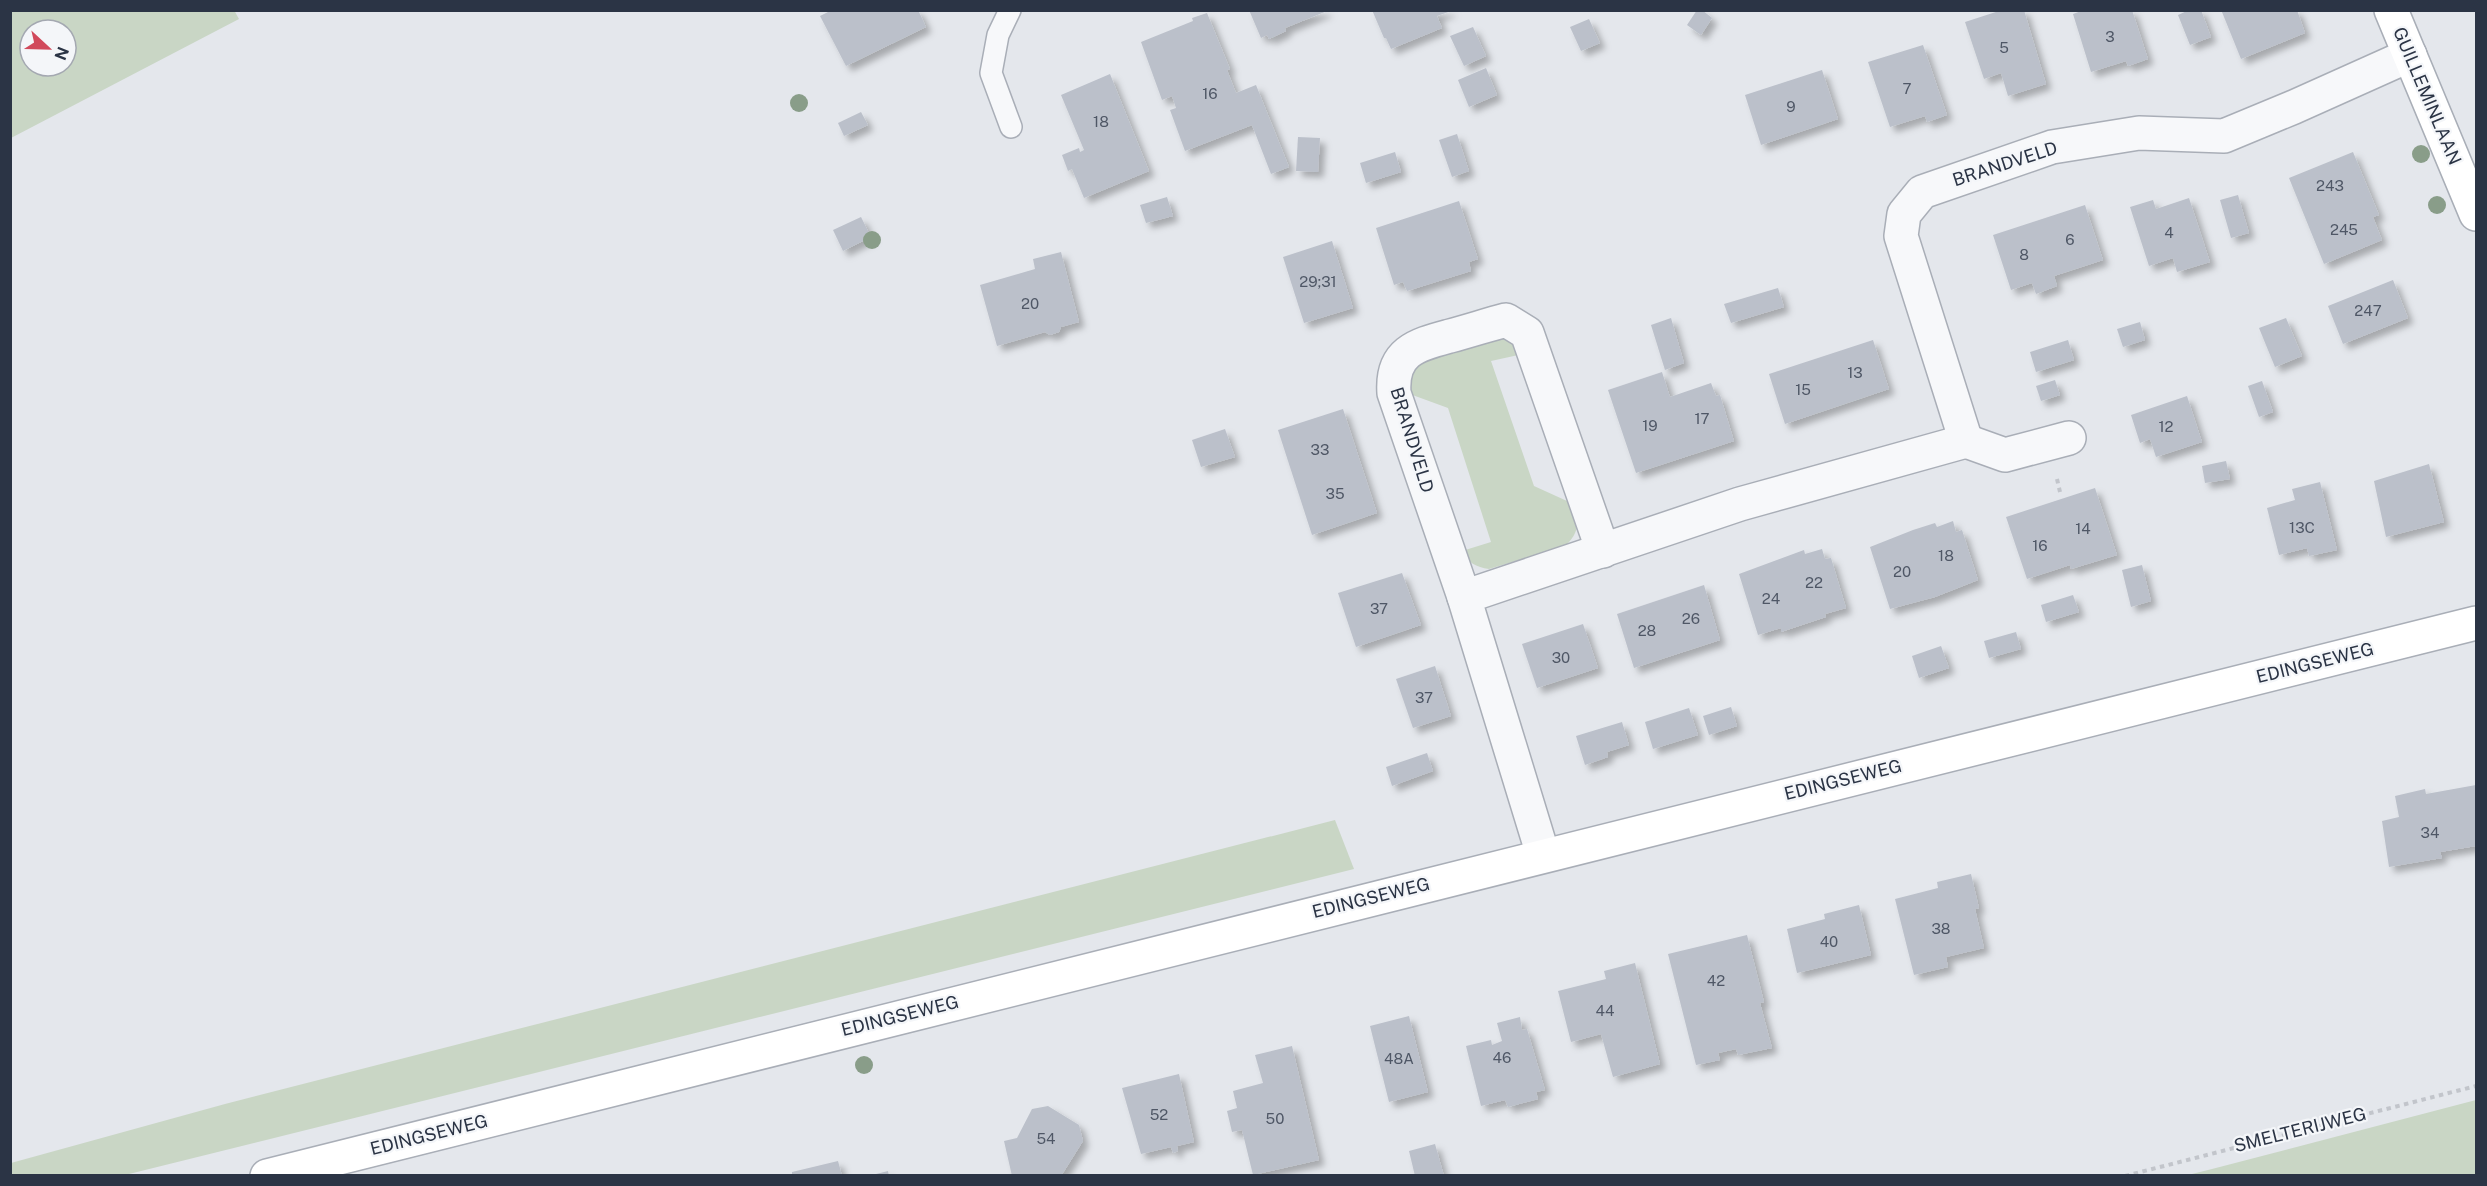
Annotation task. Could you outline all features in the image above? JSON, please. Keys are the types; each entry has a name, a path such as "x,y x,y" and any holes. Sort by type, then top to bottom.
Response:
{"main road":[{"name":"GUILLEMINLAAN","path":"2391,10 2476,214"},
{"name":"EDINGSEWEG","path":"267,1176 2476,623"}],"street":[{"name":"BRANDVELD","path":"1966,441 1901,236 1904,214 1922,192 2052,147 2139,133 2224,136 2410,55"},
{"name":"BRANDVELD","path":"1543,855 1464,597 1394,393 1393,380 1397,366 1405,355 1418,345 1506,320 1527,333 1603,550"},
{"path":"1464,597 1740,504 1966,441 2005,455 2069,438"}],"lane":[{"path":"1010,10 999,35 991,73 1011,127"}],"path":[{"name":"SMELTERIJWEG","path":"2125,1176 2476,1086"}],"green space":[{"path":"11,10 234,10 239,19 11,138"},
{"path":"1503,335 1523,354 1491,361 1534,486 1578,506 1578,518 1575,533 1565,546 1489,569 1473,564 1462,551 1491,542 1448,408 1407,393 1410,370 1422,357"},
{"path":"1335,820 1354,869 125,1175 11,1175 11,1163 225,1104"},
{"path":"2476,1100 2476,1175 2188,1175 2212,1169"}],"building":[{"path":"832,10 918,10 926,27 846,66 820,16"},
{"path":"1249,10 1327,11 1285,28 1286,31 1269,39 1267,35 1261,38"},
{"path":"1372,10 1451,11 1437,16 1442,28 1391,49"},
{"path":"1697,10 1702,10 1712,18 1701,35 1687,25"},
{"path":"2002,10 2024,10 2046,84 2008,96 2001,73 1984,79 1965,22"},
{"path":"2084,10 2132,10 2148,59 2128,66 2126,61 2091,72 2073,14"},
{"path":"2189,10 2201,10 2211,37 2190,45 2178,15"},
{"path":"2226,10 2297,10 2305,33 2241,59 2222,12"},
{"path":"1207,13 1230,69 1227,70 1236,93 1256,85 1289,167 1271,174 1252,125 1185,151 1170,110 1176,108 1172,96 1162,100 1141,42"},
{"path":"1589,19 1600,43 1581,51 1570,27"},
{"path":"1473,27 1486,56 1464,66 1450,36"},
{"path":"1923,45 1947,115 1927,122 1925,116 1890,127 1868,62"},
{"path":"1486,68 1497,95 1469,107 1458,80"},
{"path":"1822,70 1838,119 1761,145 1745,95"},
{"path":"1110,74 1149,171 1084,198 1072,169 1068,171 1062,155 1079,148 1080,152 1084,150 1061,95"},
{"path":"861,112 868,125 844,136 838,123"},
{"path":"1457,134 1469,171 1452,177 1439,140"},
{"path":"1298,137 1320,138 1318,172 1296,171"},
{"path":"1395,152 1401,172 1366,183 1360,163"},
{"path":"2353,152 2379,215 2373,217 2382,240 2324,264 2289,178"},
{"path":"2238,195 2249,233 2231,238 2220,200"},
{"path":"1167,197 1173,216 1146,223 1140,205"},
{"path":"2189,198 2210,262 2177,272 2173,258 2149,266 2130,207 2153,200 2156,209"},
{"path":"1459,201 1478,259 1469,262 1471,271 1407,291 1403,282 1394,285 1376,228"},
{"path":"2085,205 2103,260 2054,276 2057,286 2036,294 2032,283 2011,290 1993,235"},
{"path":"861,217 871,237 843,251 833,230"},
{"path":"1332,241 1353,308 1304,323 1283,257"},
{"path":"1061,252 1079,322 1061,327 1059,332 1050,335 1045,332 997,346 980,285 1035,269 1033,259"},
{"path":"2393,280 2408,318 2343,344 2328,306"},
{"path":"1778,288 1784,307 1731,323 1724,304"},
{"path":"1671,318 1684,363 1665,370 1651,325"},
{"path":"2286,318 2302,356 2275,367 2259,328"},
{"path":"2140,322 2145,340 2123,347 2117,329"},
{"path":"1873,340 1889,389 1785,424 1769,374"},
{"path":"2068,340 2074,360 2036,372 2030,352"},
{"path":"1662,372 1670,397 1711,383 1716,396 1720,395 1734,441 1636,473 1608,390"},
{"path":"2055,380 2060,395 2041,401 2036,386"},
{"path":"2262,381 2273,412 2259,417 2248,386"},
{"path":"2187,396 2202,442 2156,457 2150,439 2140,443 2131,415"},
{"path":"1343,409 1377,513 1312,535 1278,430"},
{"path":"1225,429 1235,457 1201,467 1192,440"},
{"path":"2226,461 2230,479 2205,483 2202,466"},
{"path":"2429,464 2444,522 2386,537 2374,481"},
{"path":"2320,482 2337,550 2309,556 2307,548 2279,555 2267,508 2295,500 2292,489"},
{"path":"2095,488 2117,555 2071,569 2070,565 2027,579 2006,517"},
{"path":"1953,521 1956,532 1962,530 1978,580 1935,597 1890,609 1870,547 1935,523 1937,527"},
{"path":"1822,549 1825,559 1831,558 1846,608 1781,632 1781,628 1758,635 1739,574 1804,550 1805,554"},
{"path":"2142,565 2151,601 2131,607 2122,570"},
{"path":"1402,573 1421,625 1356,647 1338,593"},
{"path":"1704,585 1720,640 1634,668 1617,614"},
{"path":"2073,595 2079,612 2046,622 2041,605"},
{"path":"1583,624 1598,668 1537,688 1522,644"},
{"path":"2016,632 2021,649 1989,658 1984,641"},
{"path":"1941,646 1949,668 1919,678 1912,656"},
{"path":"1435,666 1451,716 1413,728 1396,679"},
{"path":"1731,707 1737,726 1709,735 1703,716"},
{"path":"1689,708 1698,735 1653,749 1645,722"},
{"path":"1622,722 1629,745 1607,752 1608,757 1585,765 1576,736"},
{"path":"1427,753 1433,771 1392,786 1386,767"},
{"path":"2476,785 2476,846 2440,852 2442,858 2389,867 2382,821 2399,817 2395,796 2425,789 2426,794"},
{"path":"1971,874 1979,908 1975,909 1984,948 1946,957 1948,967 1914,975 1895,899 1938,888 1937,882"},
{"path":"1859,905 1871,955 1797,973 1787,929 1825,919 1824,914"},
{"path":"1747,935 1764,1002 1760,1003 1772,1048 1738,1055 1736,1049 1718,1053 1720,1060 1696,1065 1668,954"},
{"path":"1635,963 1660,1064 1613,1077 1601,1034 1571,1042 1558,991 1606,979 1604,971"},
{"path":"1409,1016 1428,1092 1389,1102 1370,1026"},
{"path":"1520,1017 1522,1030 1527,1029 1545,1090 1536,1092 1538,1099 1508,1107 1505,1100 1481,1106 1466,1046 1491,1040 1492,1045 1502,1041 1497,1023"},
{"path":"1292,1046 1319,1160 1253,1175 1242,1130 1232,1132 1227,1111 1237,1108 1233,1091 1263,1083 1255,1055"},
{"path":"1179,1074 1194,1142 1177,1146 1178,1151 1173,1153 1171,1147 1141,1154 1122,1088"},
{"path":"1048,1106 1079,1125 1083,1141 1061,1176 1012,1176 1004,1141 1017,1138 1032,1109"},
{"path":"1435,1144 1444,1176 1415,1176 1409,1151"},
{"path":"838,1161 842,1176 792,1176 792,1172"},
{"path":"888,1171 889,1176 872,1176 872,1175"}]}
